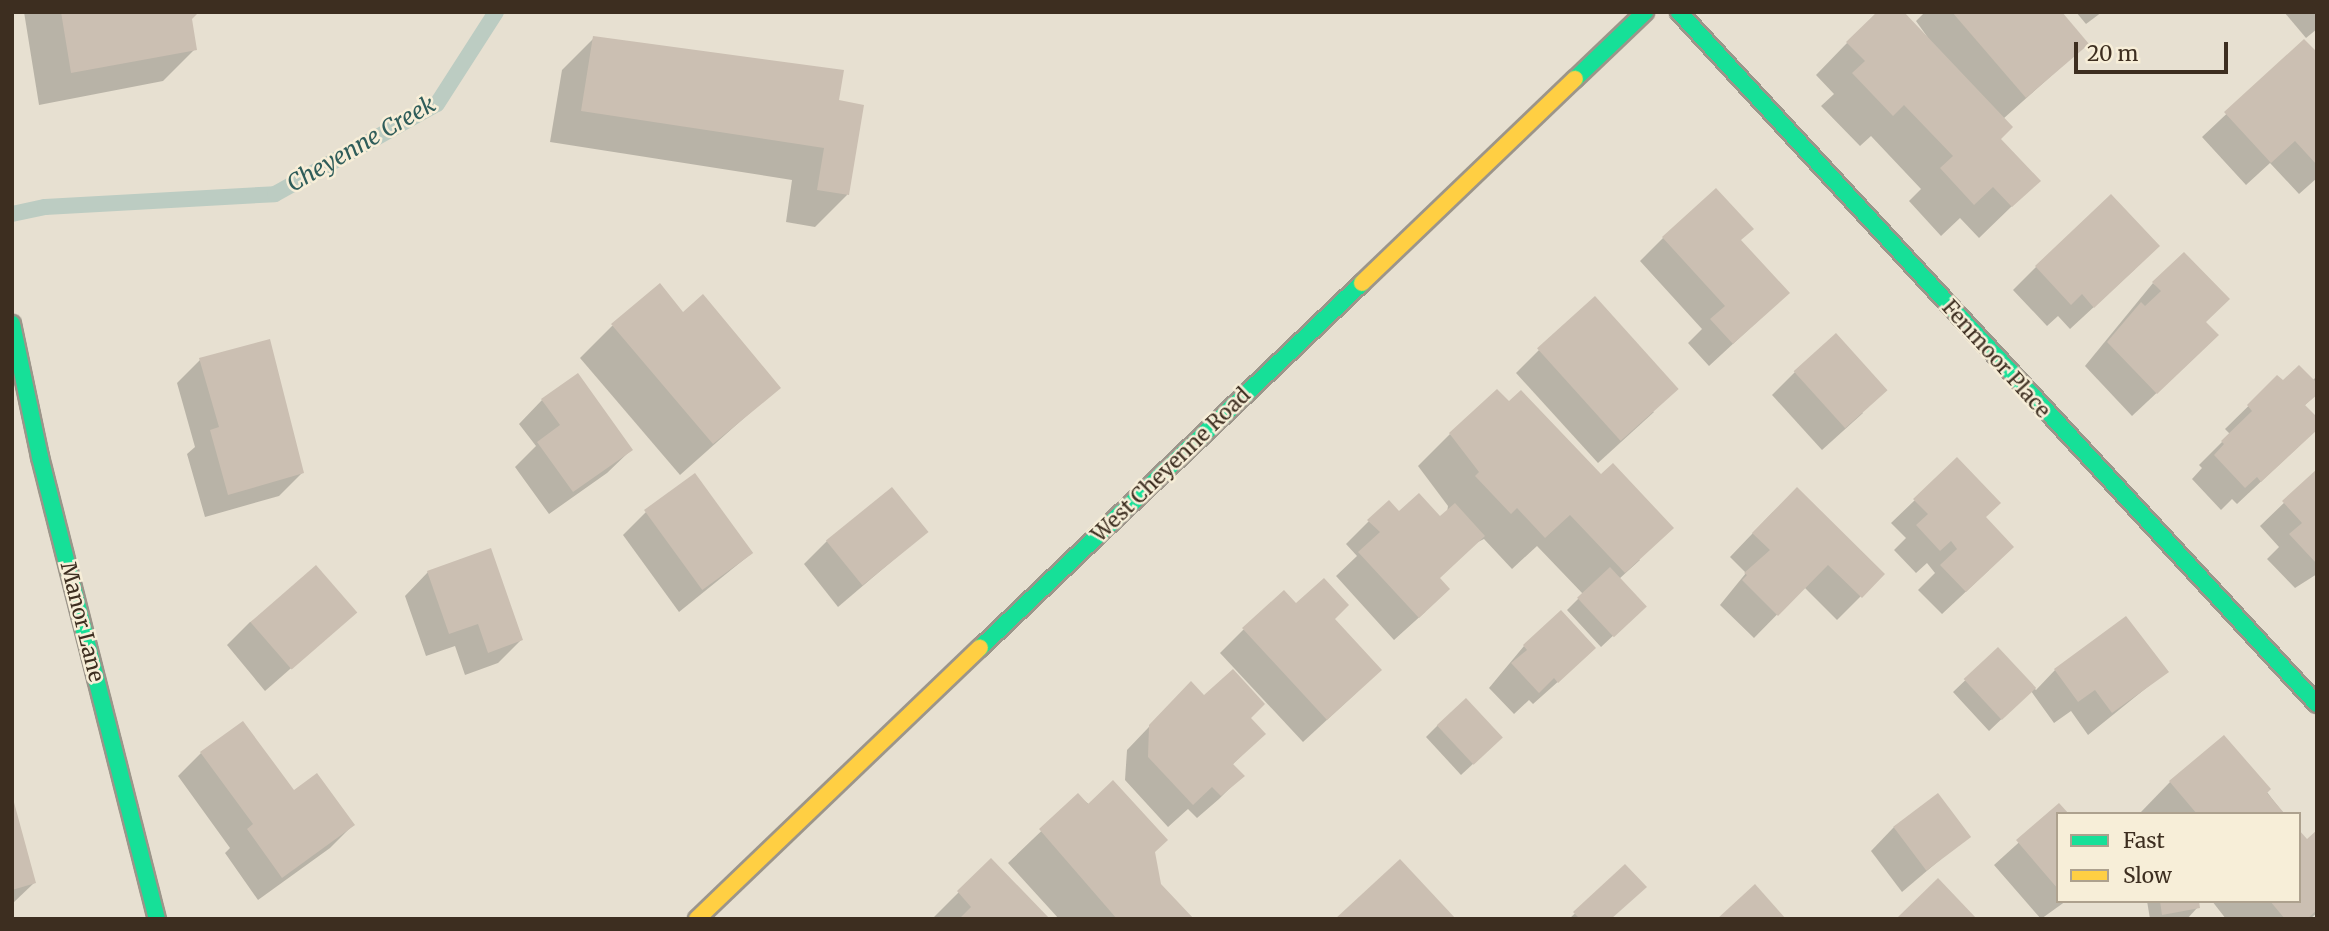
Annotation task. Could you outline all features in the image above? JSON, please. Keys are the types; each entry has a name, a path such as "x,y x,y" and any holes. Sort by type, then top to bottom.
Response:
{"street":[{"name":"West Cheyenne Road","path":"697,919 1645,12"},
{"name":"Fenmoor Place","path":"1679,12 2317,704"},
{"name":"Manor Lane","path":"12,324 40,457 157,919"}],"building":[{"path":"61,12 199,12 192,19 197,50 71,73"},
{"path":"1877,12 1904,12 2013,127 2001,139 2041,181 2012,207 1993,187 1974,205 1940,168 1953,156 1904,105 1893,116 1852,73 1865,61 1846,42"},
{"path":"1952,12 2062,12 2089,44 2026,98"},
{"path":"593,36 844,70 839,100 864,105 849,195 817,190 824,148 581,111"},
{"path":"2304,39 2317,52 2317,165 2295,141 2271,163 2224,112"},
{"path":"1716,188 1754,229 1741,240 1790,293 1733,344 1710,319 1725,306 1662,237"},
{"path":"2111,194 2160,246 2094,308 2082,294 2071,305 2035,266"},
{"path":"2184,252 2230,299 2206,322 2219,335 2157,394 2107,342 2141,302 2145,306 2161,291 2152,282"},
{"path":"660,283 683,312 703,294 781,388 713,444 611,324"},
{"path":"1595,296 1679,389 1621,441 1537,348"},
{"path":"1836,333 1888,390 1845,428 1794,371"},
{"path":"270,339 304,473 228,495 210,430 219,427 199,358"},
{"path":"2299,365 2317,383 2317,395 2305,405 2317,417 2317,430 2261,482 2257,477 2245,488 2214,455 2224,444 2221,441 2252,411 2247,405 2277,375 2283,380"},
{"path":"578,373 633,450 573,492 537,442 560,425 541,399"},
{"path":"1497,389 1509,401 1521,390 1601,474 1613,463 1674,528 1625,573 1570,515 1545,538 1517,508 1511,514 1475,476 1479,472 1449,433"},
{"path":"1957,457 2001,503 1986,517 2014,547 1966,592 1940,565 1957,549 1951,541 1940,551 1916,525 1928,514 1913,499"},
{"path":"2317,469 2317,564 2289,534 2302,523 2282,501"},
{"path":"695,473 753,553 702,590 644,510"},
{"path":"892,487 929,532 862,586 826,540"},
{"path":"1797,487 1885,574 1862,598 1828,565 1778,616 1742,580 1747,575 1744,573 1770,550 1752,533"},
{"path":"1419,493 1440,516 1455,503 1485,536 1440,578 1450,589 1419,618 1358,552 1380,532 1367,520 1389,500 1399,511"},
{"path":"491,548 523,640 488,653 478,624 449,634 427,571"},
{"path":"316,565 357,613 292,670 250,622"},
{"path":"1610,567 1647,606 1614,637 1577,598"},
{"path":"1324,578 1349,605 1335,619 1382,670 1327,720 1242,628 1284,590 1296,603"},
{"path":"1561,610 1596,648 1558,683 1554,678 1539,693 1511,663 1527,650 1523,645"},
{"path":"2126,616 2169,672 2112,713 2095,690 2078,702 2054,669"},
{"path":"1998,647 2036,688 2002,720 1964,679"},
{"path":"1233,669 1265,704 1251,718 1266,734 1233,764 1245,776 1221,796 1212,787 1193,805 1148,757 1149,725 1191,681 1204,695"},
{"path":"1466,698 1503,737 1474,765 1437,725"},
{"path":"243,721 294,790 317,773 355,825 282,878 247,829 253,824 200,752"},
{"path":"2224,735 2271,789 2267,793 2283,812 2195,812 2169,781"},
{"path":"1113,780 1168,840 1155,852 1161,884 1194,919 1117,919 1039,829 1078,793 1088,804"},
{"path":"1938,793 1971,837 1926,871 1893,827"},
{"path":"12,795 36,883 12,890"},
{"path":"2059,803 2067,812 2056,812 2056,887 2016,840"},
{"path":"2317,830 2317,910 2307,919 2285,919 2272,903 2301,903 2301,832 2307,839"},
{"path":"991,858 1050,919 959,919 971,907 957,891"},
{"path":"1400,859 1456,919 1335,919"},
{"path":"1625,864 1647,887 1611,919 1580,919 1573,912"},
{"path":"1938,878 1977,919 1899,919 1898,917"},
{"path":"1755,884 1786,919 1717,919"},
{"path":"2160,903 2199,903 2200,908 2162,915"}],"waterway":[{"name":"Cheyenne Creek","path":"12,214 45,207 275,194 437,104 496,12"}],"traffic: fast":[{"path":"1575,79 1645,12"},
{"path":"1679,12 2317,704"},
{"path":"980,648 1362,283"},
{"path":"12,324 40,457 157,919"}],"traffic: slow":[{"path":"1362,283 1575,79"},
{"path":"697,919 980,648"}]}
